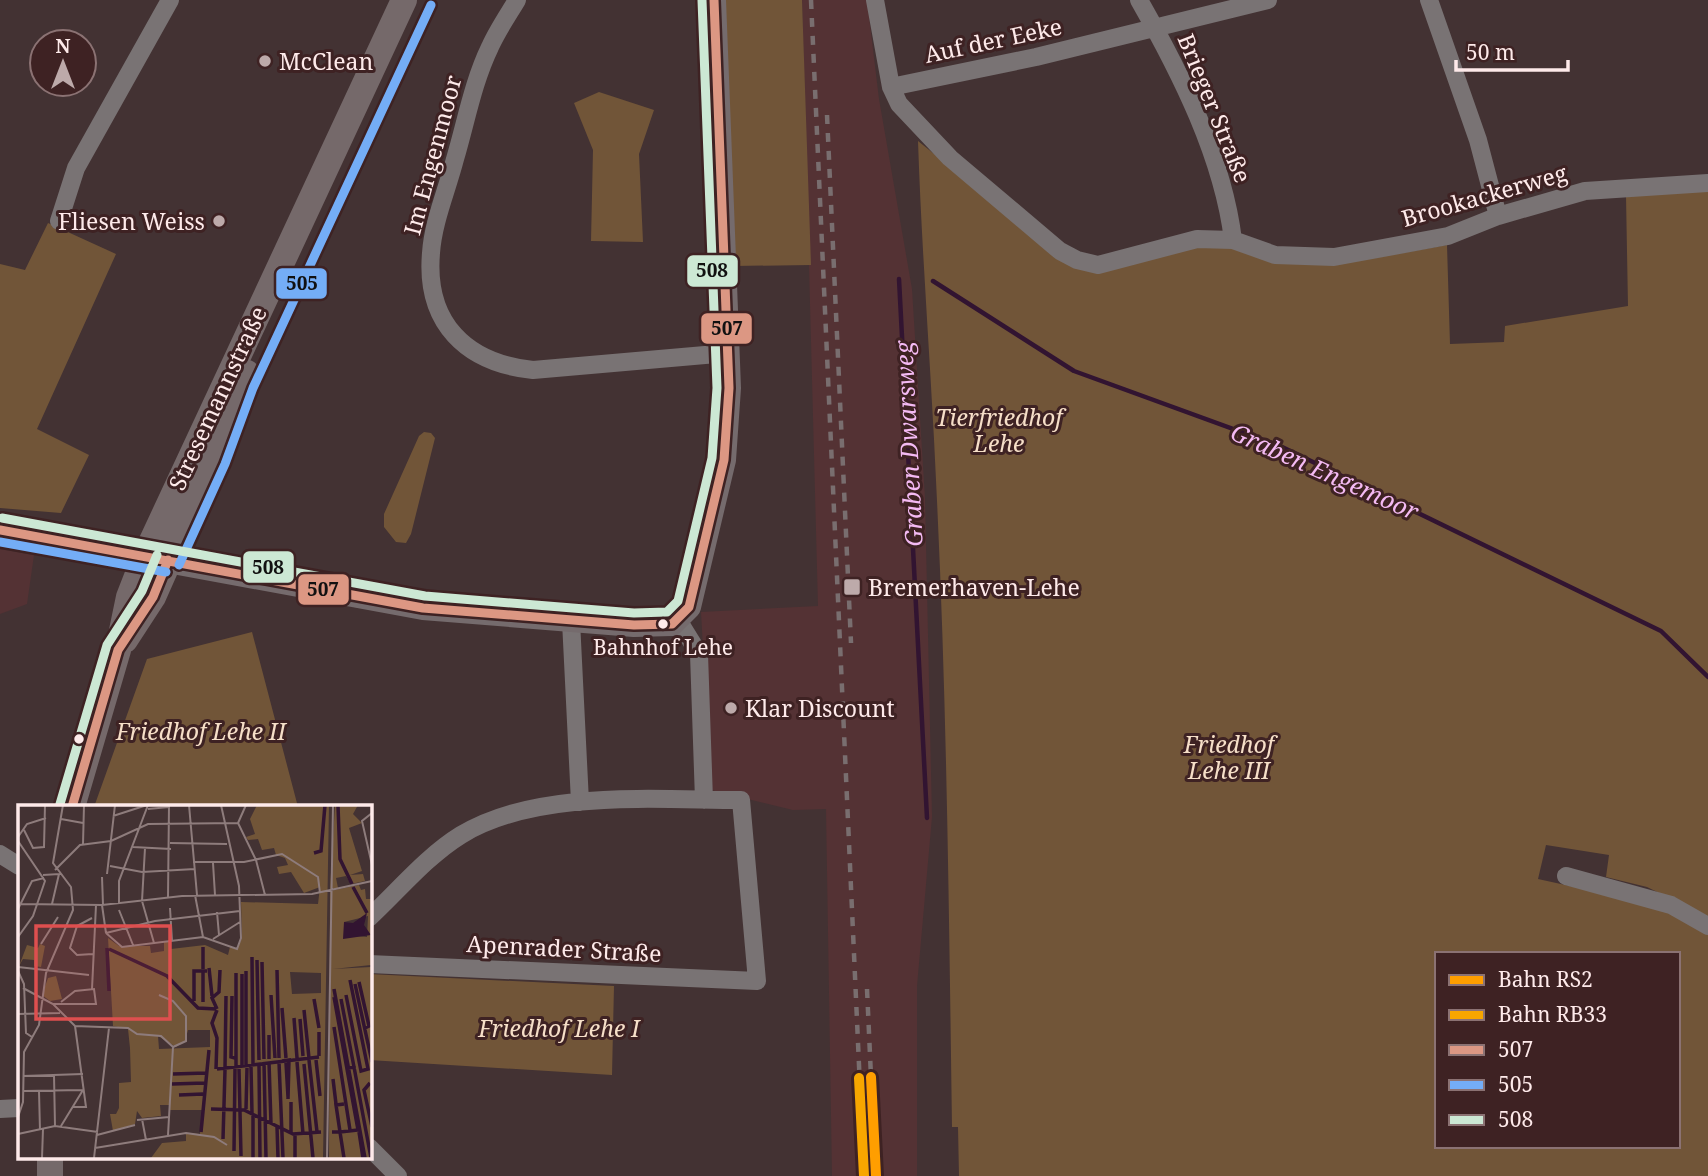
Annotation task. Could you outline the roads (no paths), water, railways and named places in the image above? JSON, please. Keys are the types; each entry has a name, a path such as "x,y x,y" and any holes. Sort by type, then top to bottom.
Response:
{"main road":[{"name":"Stresemannstraße","path":"156,558 404,0"},
{"name":"Stresemannstraße","path":"73,805 118,650 129,597 156,558 214,459 242,383 420,0"},
{"path":"50,1158 50,1176"}],"street":[{"path":"59,220 76,168 170,0"},
{"name":"Im Engenmoor","path":"517,0 490,47 477,81 434,234 430,269 437,310 446,326 458,341 482,357 514,368 533,370 728,353"},
{"path":"0,530 423,608 663,627 678,620 692,600 724,460 729,388 714,0"},
{"path":"875,0 891,86"},
{"name":"Brieger Straße","path":"1139,0 1197,118 1228,206 1233,240"},
{"name":"Auf der Eeke","path":"891,86 1155,29 1268,0"},
{"path":"1429,0 1478,140 1498,216"},
{"name":"Brookackerweg","path":"891,86 899,104 950,158 1060,251 1077,260 1098,265 1197,239 1233,240 1275,255 1334,257 1443,237 1498,216 1585,191 1708,183"},
{"path":"371,916 462,835 518,813 580,802 704,800 699,654 678,620"},
{"path":"571,621 580,802"},
{"name":"Apenrader Straße","path":"371,964 757,981 741,800 704,800"},
{"path":"0,854 18,865"},
{"path":"1566,876 1671,905 1708,926"},
{"path":"0,1109 18,1108"},
{"path":"371,1149 398,1176"}],"waterway":[{"name":"Graben Dwarsweg","path":"899,279 927,818"},
{"name":"Graben Engemoor","path":"933,281 1074,371 1280,446 1661,631 1708,677"}],"railway":[{"path":"811,0 864,1176"},
{"path":"827,115 851,643"},
{"path":"867,989 871,1077"}],"rail line":[{"name":"RS2","path":"871,1077 876,1176"},
{"name":"RB33","path":"859,1078 864,1176"}],"place":[{"name":"McClean","path":"265,61"},
{"name":"Fliesen Weiss","path":"219,221"},
{"name":"Bremerhaven-Lehe","path":"852,587"},
{"name":"Bahnhof Lehe","path":"663,624"},
{"name":"Klar Discount","path":"731,708"}],"park label":[{"name":"Tierfriedhof Lehe","path":"999,430"},
{"name":"Friedhof Lehe II","path":"201,731"},
{"name":"Friedhof Lehe III","path":"1229,757"},
{"name":"Friedhof Lehe I","path":"559,1028"}]}
